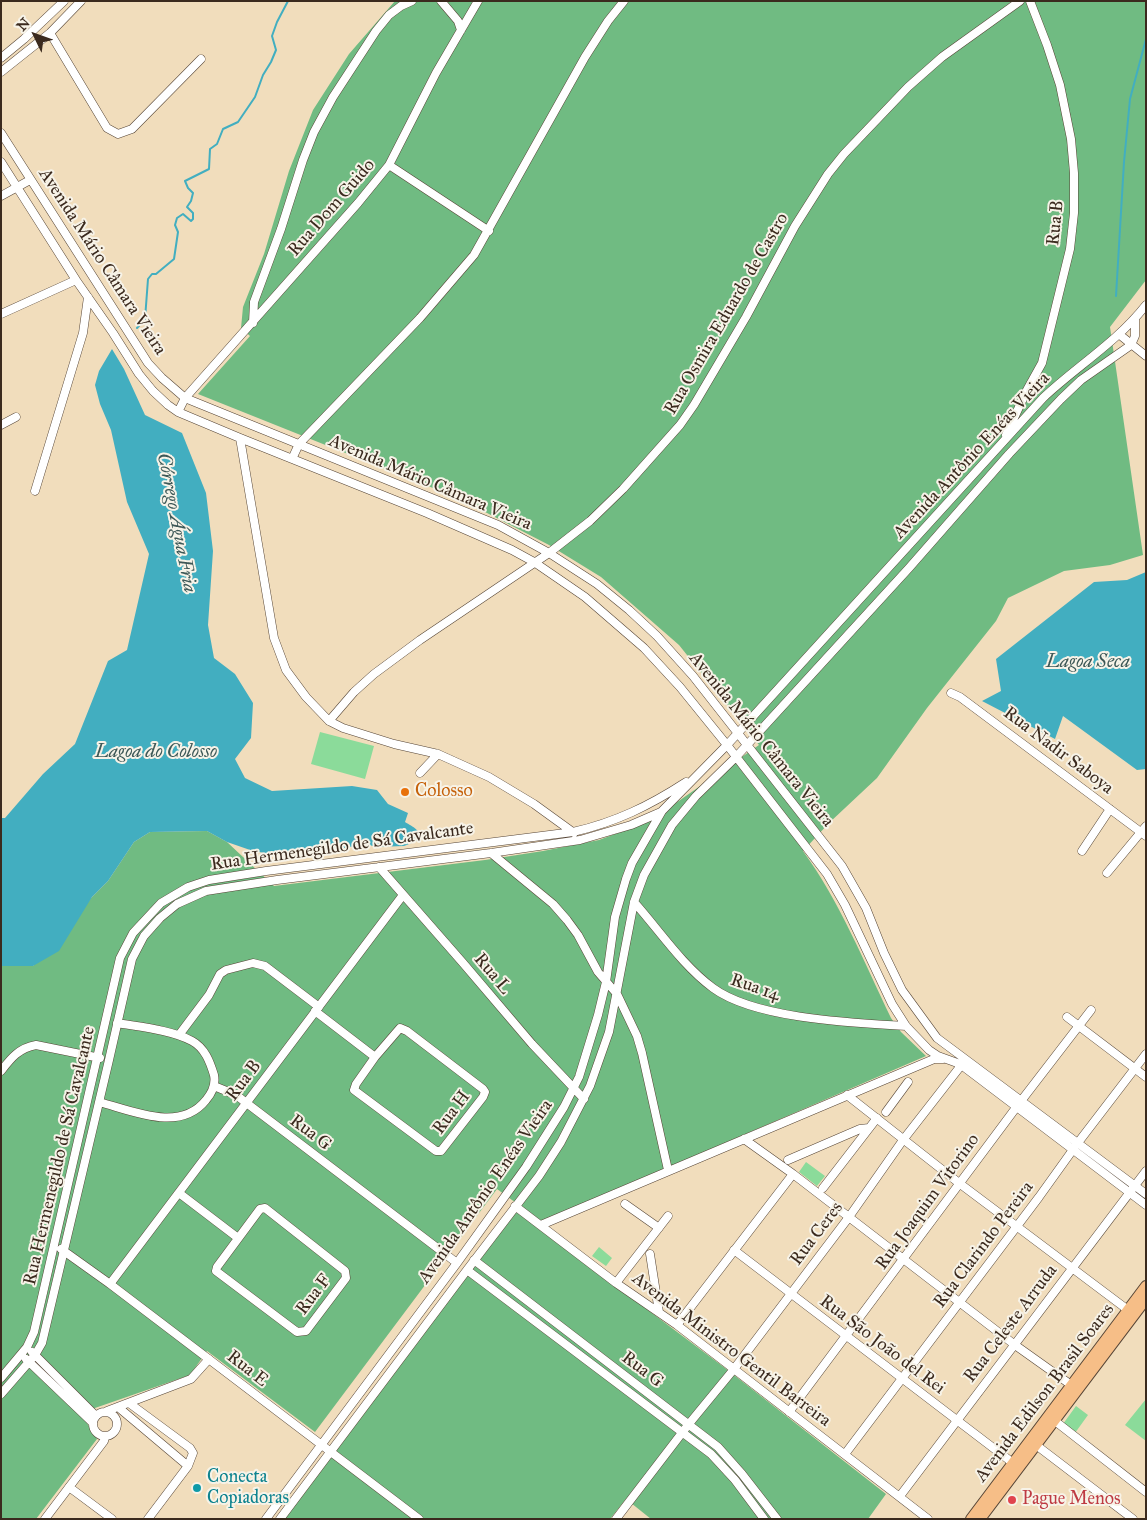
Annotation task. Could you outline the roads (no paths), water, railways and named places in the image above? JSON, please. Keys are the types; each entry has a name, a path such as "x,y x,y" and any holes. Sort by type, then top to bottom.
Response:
{"main road":[{"name":"Avenida Edilson Brasil Soares","path":"971,1519 1013,1463 1075,1388 1131,1312 1146,1286"},
{"name":"Avenida Edilson Brasil Soares","path":"1131,1312 1146,1299"},
{"name":"Avenida Edilson Brasil Soares","path":"980,1519 1055,1421 1075,1388"}],"street":[{"path":"1,58 64,1"},
{"path":"1,72 50,33 81,1"},
{"path":"253,322 254,302 282,229 303,160 314,132 364,47 380,25 396,9 412,1"},
{"path":"441,1 458,21 461,30"},
{"name":"Rua Dom Guido","path":"178,412 185,398 389,165 436,73 478,1"},
{"path":"292,459 299,444 348,395 450,285 474,255 585,57 608,20 624,1"},
{"name":"Rua Osmira Eduardo de Castro","path":"329,721 354,692 374,674 420,640 549,553 590,521 624,489 680,425 694,406 746,317 794,226 828,174 844,154 902,94 942,57 1020,1"},
{"name":"Rua B","path":"1003,442 1027,390 1042,364 1070,249 1074,213 1074,173 1071,139 1060,85 1030,1"},
{"path":"50,33 107,128 118,134 132,129 201,59"},
{"name":"Avenida Mário Câmara Vieira","path":"1,133 148,363 185,398 498,525 549,553 597,584 657,636 693,676 842,866 866,908 884,953 902,990 937,1038 959,1054 963,1062 1132,1189"},
{"name":"Avenida Mário Câmara Vieira","path":"1,162 76,280 143,380 178,412 427,513 534,562 585,597 644,648 680,687 827,874 845,905 892,1004 906,1026 929,1050 946,1060"},
{"path":"389,165 489,231"},
{"path":"1,196 30,180"},
{"path":"1,314 76,280"},
{"path":"35,491 83,333 88,297"},
{"name":"Avenida Antônio Enéas Vieira","path":"266,1519 457,1263 526,1167 574,1089 589,1045 606,982 615,917 626,879 637,855 662,811 726,745 1056,386 1120,335 1146,305"},
{"path":"1131,345 1135,336 1135,319"},
{"path":"1120,335 1146,356"},
{"name":"Avenida Antônio Enéas Vieira","path":"280,1519 550,1160 584,1099 597,1068 609,1032 634,902 644,875 672,825 696,796 736,757 909,568 1009,454 1061,399 1081,380 1131,345"},
{"path":"1,425 16,417"},
{"path":"240,438 274,638 286,670 306,697 329,721 349,730 394,744 438,754 490,777 534,804 573,832 580,840"},
{"name":"Rua Nadir Saboya","path":"951,694 960,697 1110,809 1144,832"},
{"path":"420,773 438,754"},
{"name":"Rua Hermenegildo de Sá Cavalcante","path":"1,1378 27,1347 34,1332 123,952 134,933 150,912 188,887 209,880 573,832 626,816 654,803 698,775"},
{"path":"1082,851 1110,809"},
{"name":"Rua Hermenegildo de Sá Cavalcante","path":"1,1394 35,1355 42,1343 133,954 148,929 177,904 206,891 580,840 631,825 662,811"},
{"path":"1107,873 1144,832"},
{"path":"490,853 553,904 578,935 598,972 617,994 637,1036 642,1053 668,1170"},
{"name":"Rua L","path":"379,867 532,1044 584,1099"},
{"name":"Rua B","path":"110,1284 403,895"},
{"name":"Rua 14","path":"634,902 701,978 726,996 757,1008 788,1014 906,1026"},
{"path":"179,1035 209,995 220,974 226,970 253,963 265,966 375,1056"},
{"name":"Rua Joaquim Vitorino","path":"790,1412 959,1183 1092,1010"},
{"path":"1067,1017 1146,1077"},
{"path":"99,1102 164,1118 181,1117 202,1106 214,1086 213,1072 206,1055 192,1041 179,1035 118,1023"},
{"name":"Rua H","path":"402,1028 483,1089 485,1092 483,1097 443,1150 436,1151 354,1090 375,1056 398,1029 402,1028"},
{"path":"1,1071 17,1052 28,1046 36,1045 109,1060"},
{"path":"946,1060 959,1054"},
{"name":"Rua Clarindo Pereira","path":"845,1454 1146,1054"},
{"path":"541,1225 934,1059 963,1062"},
{"name":"Rua Ceres","path":"616,1519 688,1425 734,1369 963,1062"},
{"path":"823,1188 869,1128 881,1117 908,1082"},
{"name":"Rua G","path":"214,1086 232,1092 457,1263"},
{"path":"847,1095 881,1117 903,1140 1131,1312"},
{"path":"788,1160 860,1129 869,1128"},
{"path":"744,1139 793,1174 1015,1345 1075,1388"},
{"name":"Rua Celeste Arruda","path":"900,1496 1146,1171"},
{"path":"677,1325 793,1174"},
{"path":"1132,1189 1146,1194"},
{"path":"1132,1189 1146,1205"},
{"path":"178,1193 238,1238"},
{"path":"625,1204 659,1228"},
{"name":"Avenida Ministro Gentil Barreira","path":"515,1206 616,1283 677,1325 928,1519"},
{"name":"Rua F","path":"265,1208 343,1269 347,1276 306,1331 297,1332 217,1272 217,1267 238,1238 260,1209 265,1208"},
{"path":"616,1283 668,1216"},
{"name":"Rua E","path":"54,1247 64,1250 110,1284 419,1519"},
{"name":"Rua São João del Rei","path":"734,1250 1013,1463"},
{"path":"650,1254 659,1312"},
{"name":"Rua G","path":"474,1260 724,1454 777,1519"},
{"name":"Rua G","path":"467,1270 711,1454 735,1480 764,1519"},
{"path":"27,1347 94,1419 95,1430 101,1435 112,1434 118,1424 130,1418"},
{"path":"21,1355 94,1419"},
{"path":"94,1419 103,1411 191,1379 209,1359"},
{"path":"129,1403 190,1448 193,1454 188,1466 148,1519"},
{"path":"118,1407 188,1466"},
{"path":"107,1411 114,1415 118,1424"},
{"path":"1055,1421 1146,1492"},
{"path":"46,1519 104,1441 105,1436"},
{"path":"1036,1446 1133,1519"},
{"path":"69,1487 112,1519"}],"water":[{"name":"Lagoa do Colosso","path":"112,349 124,369 145,415 182,433 206,493 213,551 208,625 214,658 235,674 253,703 251,738 235,759 245,778 272,791 352,786 377,790 388,804 408,813 405,822 418,831 420,837 419,840 404,846 376,847 363,843 347,848 327,848 289,857 253,851 227,842 207,831 150,832 134,842 108,881 92,897 59,951 33,966 1,966 1,818 5,818 43,774 75,744 108,661 127,650 149,554 127,502 111,430 100,404 95,385 99,371"},
{"name":"Lagoa Seca","path":"1146,572 1146,769 1137,770 1063,716 1055,739 982,701 1001,691 996,659 1094,582 1127,580"}],"waterway":[{"name":"Córrego Água Fria","path":"137,328 145,319 148,279 152,274 156,274 174,259 178,232 175,225 177,218 183,214 191,221 193,219 193,213 187,207 193,193 185,181 209,169 210,149 217,144 223,129 238,122 255,97 263,75 276,50 272,36 288,1"},
{"path":"1116,296 1124,162 1130,99 1146,39"}],"place":[{"name":"Colosso","path":"405,792"},
{"name":"Conecta Copiadoras","path":"197,1488"},
{"name":"Pague Menos","path":"1012,1500"}]}
